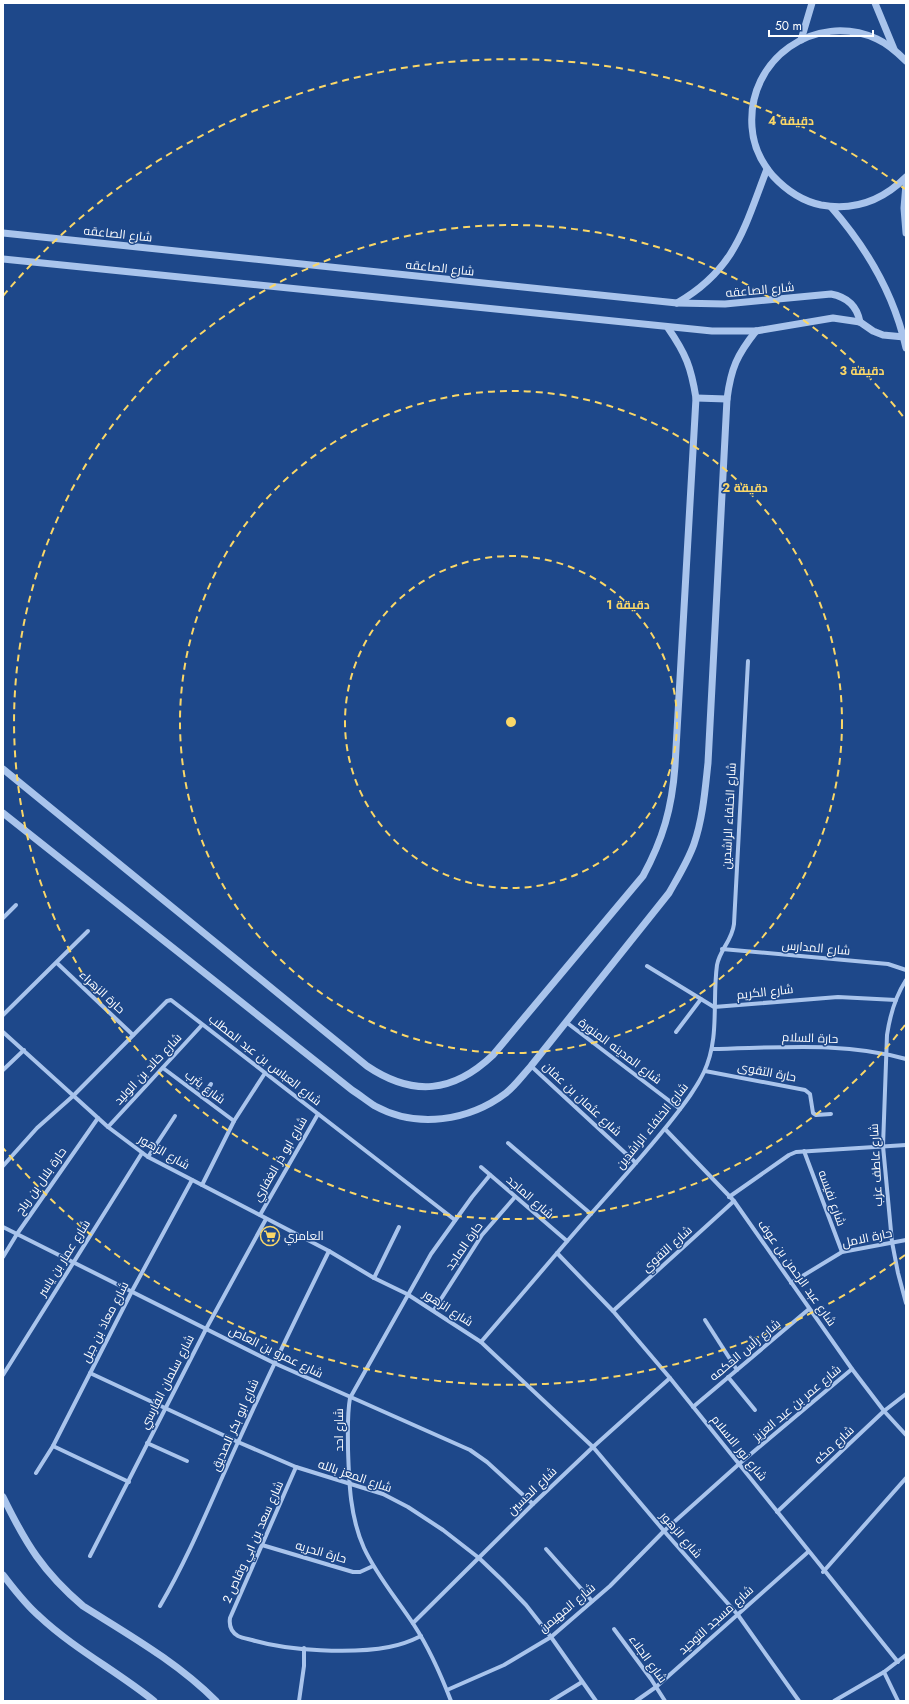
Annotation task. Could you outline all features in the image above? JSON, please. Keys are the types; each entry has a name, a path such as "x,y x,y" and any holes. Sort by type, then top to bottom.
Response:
{"street":[{"path":"801,40 812,3"},
{"path":"875,3 894,50"},
{"path":"906,61 894,50 878,39 859,33 820,33 801,40 785,50 772,63 761,79 754,97 751,115 753,134 758,152 767,169 780,184 795,195 812,203 831,207 848,207 870,201 881,197 895,188 906,177"},
{"path":"677,303 700,288 732,254 740,240 767,169"},
{"path":"906,184 904,208 906,233"},
{"path":"831,207 859,242 876,269 896,314 906,348"},
{"name":"شارع الصاعقه","path":"3,232 677,303 725,304 831,294 844,298 850,302 855,308 860,322"},
{"path":"3,259 668,328 712,331 756,331 833,318 860,322 873,331 882,334 904,337"},
{"path":"3,769 378,1073 403,1084 422,1087 442,1085 461,1079 478,1069 493,1055 643,876 654,856 663,834 669,812 674,781 696,398 689,364 682,348 668,328"},
{"path":"3,813 352,1090 375,1106 401,1116 429,1120 457,1117 483,1108 507,1092 531,1066 669,893 694,844 701,818 708,763 727,399 734,364 742,349 756,331"},
{"path":"696,398 727,399"},
{"name":"شارع الخلفاء الراشدين","path":"481,1342 665,1129 694,1091 705,1071 712,1049 715,1030 714,1007 717,965 722,949 729,942 733,933 734,924 748,661"},
{"path":"3,918 16,905"},
{"path":"3,1015 88,931"},
{"name":"شارع المدارس","path":"722,949 888,964 906,970"},
{"name":"حارة الزهراء","path":"56,963 133,1035"},
{"path":"647,966 714,1007"},
{"name":"شارع عاطف عزب","path":"905,1300 892,1242 882,1146 886,1053 890,1017 896,1000 906,980"},
{"name":"شارع الكريم","path":"714,1007 838,996 896,1000"},
{"path":"676,1032 701,999"},
{"name":"شارع العباس بن عبد المطلب","path":"3,1166 36,1128 73,1096 169,1000 455,1220"},
{"name":"شارع المدينه المنورة","path":"566,1022 680,1109"},
{"name":"شارع خالد بن الوليد","path":"108,1127 202,1025"},
{"name":"شارع الزهور","path":"3,1032 108,1127 148,1157 329,1251 374,1278 407,1294 434,1310 481,1342 593,1447 738,1615 799,1701"},
{"name":"حارة السلام","path":"712,1049 817,1047 886,1053 906,1059"},
{"path":"3,1070 24,1050"},
{"name":"شارع عثمان بن عفان","path":"531,1066 636,1163"},
{"name":"شارع يثرب","path":"163,1068 234,1122"},
{"name":"حارة التقوى","path":"705,1071 805,1090 810,1094 813,1113 816,1115 831,1114"},
{"path":"202,1185 234,1122 265,1073"},
{"path":"202,1097 212,1084"},
{"name":"شارع ابو ذر الغفاري","path":"260,1215 318,1114"},
{"path":"148,1157 174,1116"},
{"name":"حارة بلال بن رباح","path":"3,1257 17,1234 98,1118"},
{"name":"شارع عبد الرحمن بن عوف","path":"665,1129 734,1201 852,1370 884,1411 906,1435"},
{"path":"508,1143 591,1214"},
{"path":"729,1197 789,1155 804,1151 906,1145"},
{"name":"شارع نفيسه","path":"804,1151 842,1252"},
{"name":"شارع عمار بن ياسر","path":"3,1375 142,1153"},
{"name":"شارع الماجد","path":"481,1167 567,1241"},
{"name":"شارع احد","path":"451,1701 421,1636 374,1566 364,1547 352,1507 347,1412 350,1398 407,1294 431,1254 490,1175"},
{"name":"شارع معاذ بن جبل","path":"36,1473 53,1446 132,1291 192,1180"},
{"name":"حارة الماجد","path":"434,1310 482,1235 515,1196"},
{"name":"شارع التقوي","path":"613,1311 734,1201"},
{"name":"شارع سلمان الفارسي","path":"90,1556 206,1329 266,1219"},
{"name":"شارع عمرو بن العاص","path":"3,1227 274,1363 470,1450 487,1462 533,1504"},
{"path":"374,1278 399,1227"},
{"name":"حارة الامل","path":"791,1283 842,1252 906,1240"},
{"name":"شارع ابو بكر الصديق","path":"160,1606 196,1538 274,1363 329,1251"},
{"name":"شارع نور الاسلام","path":"557,1253 613,1311 670,1378 823,1572 898,1662"},
{"name":"شارع رأس الحكمه","path":"693,1407 810,1309"},
{"path":"705,1320 737,1370"},
{"name":"شارع عمر بن عبد العزيز","path":"664,1531 739,1464 852,1370"},
{"name":"شارع المعز بالله","path":"90,1373 165,1409 296,1467 383,1494 408,1507 443,1530 479,1558 522,1600 551,1637 596,1701"},
{"name":"شارع الحسين","path":"413,1623 533,1504 593,1447 670,1378"},
{"path":"728,1378 755,1410"},
{"name":"شارع مكه","path":"777,1512 884,1411 906,1394"},
{"path":"147,1443 187,1461"},
{"path":"53,1446 129,1482"},
{"name":"شارع سعد بن ابي وقاص 2","path":"296,1467 230,1618 229,1625 232,1632 238,1636 267,1644 304,1648"},
{"path":"823,1572 906,1478"},
{"path":"3,1497 14,1522 35,1556 70,1595 83,1606 166,1658 216,1701"},
{"name":"شارع المهيمن","path":"447,1690 504,1665 551,1637 610,1586 664,1531"},
{"name":"حارة الحريه","path":"262,1545 353,1572 367,1570 374,1566"},
{"path":"546,1549 592,1601"},
{"name":"شارع مسجد التوحيد","path":"636,1701 656,1687 808,1552"},
{"path":"3,1575 19,1596 38,1616 58,1633 154,1701"},
{"name":"شارع الجلاء","path":"614,1629 665,1701"},
{"path":"299,1701 304,1666 304,1648 331,1650 377,1649 402,1644 421,1636"},
{"path":"834,1701 884,1672 906,1655"},
{"path":"884,1672 898,1701"},
{"path":"551,1701 582,1682"}],"place":[{"name":"العامري","path":"270,1236"}]}
